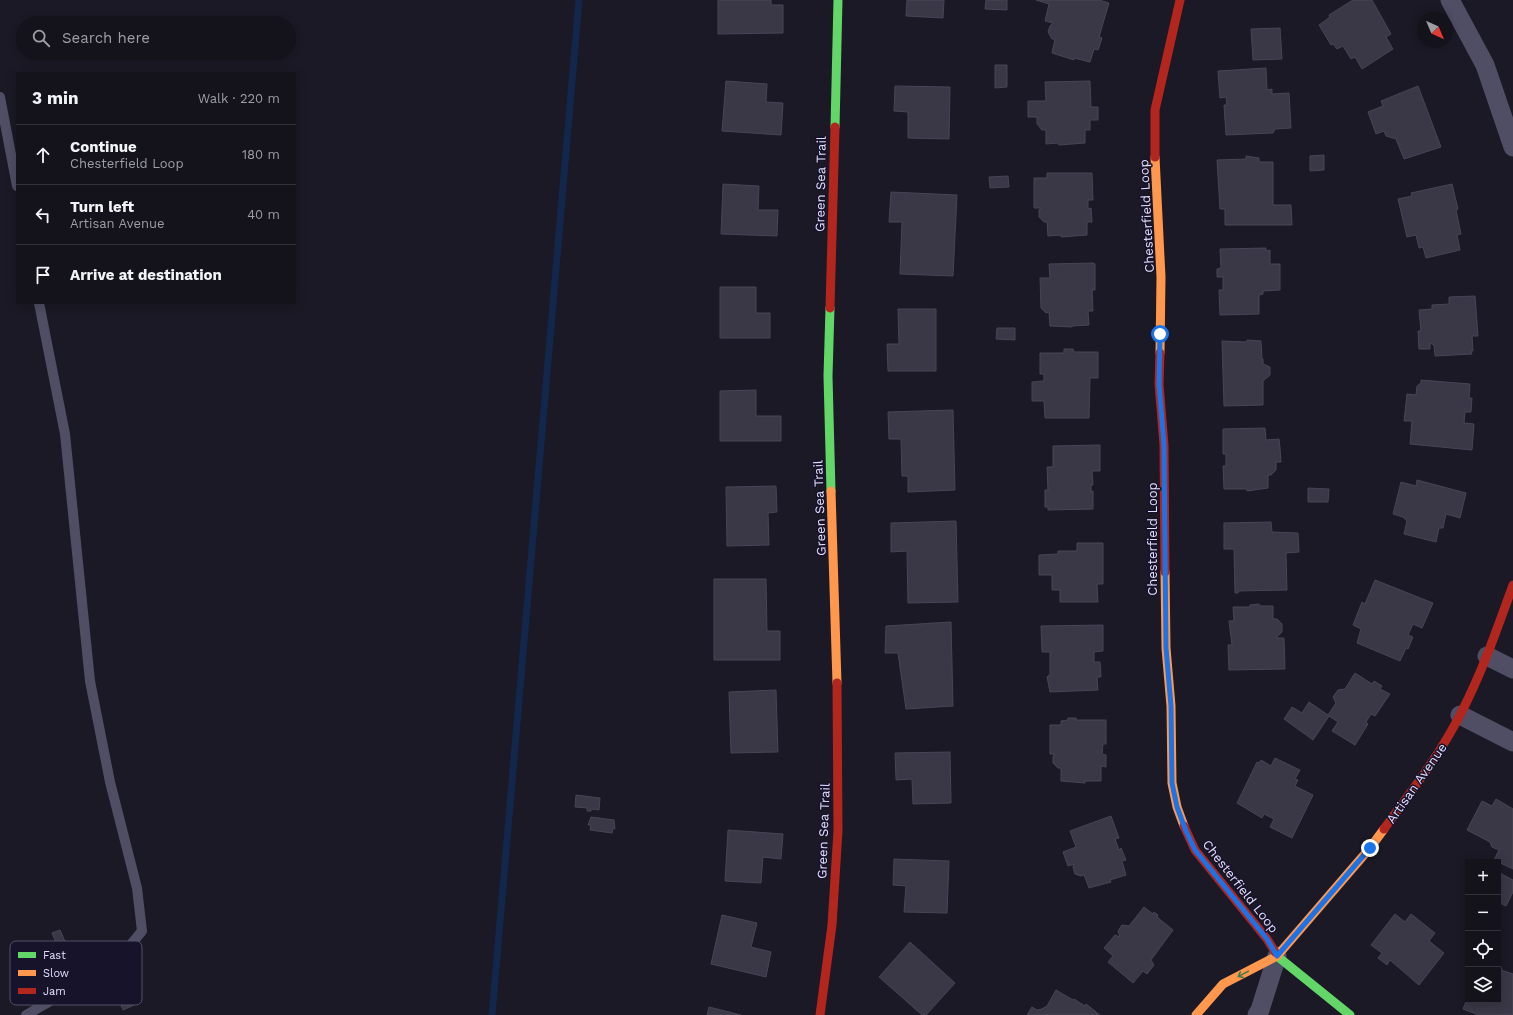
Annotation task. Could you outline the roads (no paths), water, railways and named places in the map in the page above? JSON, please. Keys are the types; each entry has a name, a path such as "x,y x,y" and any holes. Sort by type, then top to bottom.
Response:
{"street":[{"name":"Green Sea Trail","path":"820,1015 832,925 838,831 838,735 828,376 838,0"},
{"name":"Chesterfield Loop","path":"1180,0 1160,83 1156,110 1155,161 1162,277 1159,384 1164,445 1166,648 1171,706 1172,783 1179,813 1195,850 1267,939 1277,956 1350,1015"},
{"path":"1450,0 1485,66 1513,147"},
{"name":"Artisan Avenue","path":"1196,1015 1223,984 1277,956 1370,848 1431,765 1460,715 1487,656 1513,585"},
{"path":"1487,656 1513,669"},
{"path":"1460,715 1513,742"},
{"name":"Artisan Avenue","path":"1257,1015 1260,1010 1277,956"}],"lane":[{"path":"0,97 16,181"},
{"path":"39,304 64,434 90,681 110,782 137,888 142,931 134,941"},
{"path":"26,1015 43,1005"}],"waterway":[{"path":"492,1015 579,0"}]}
